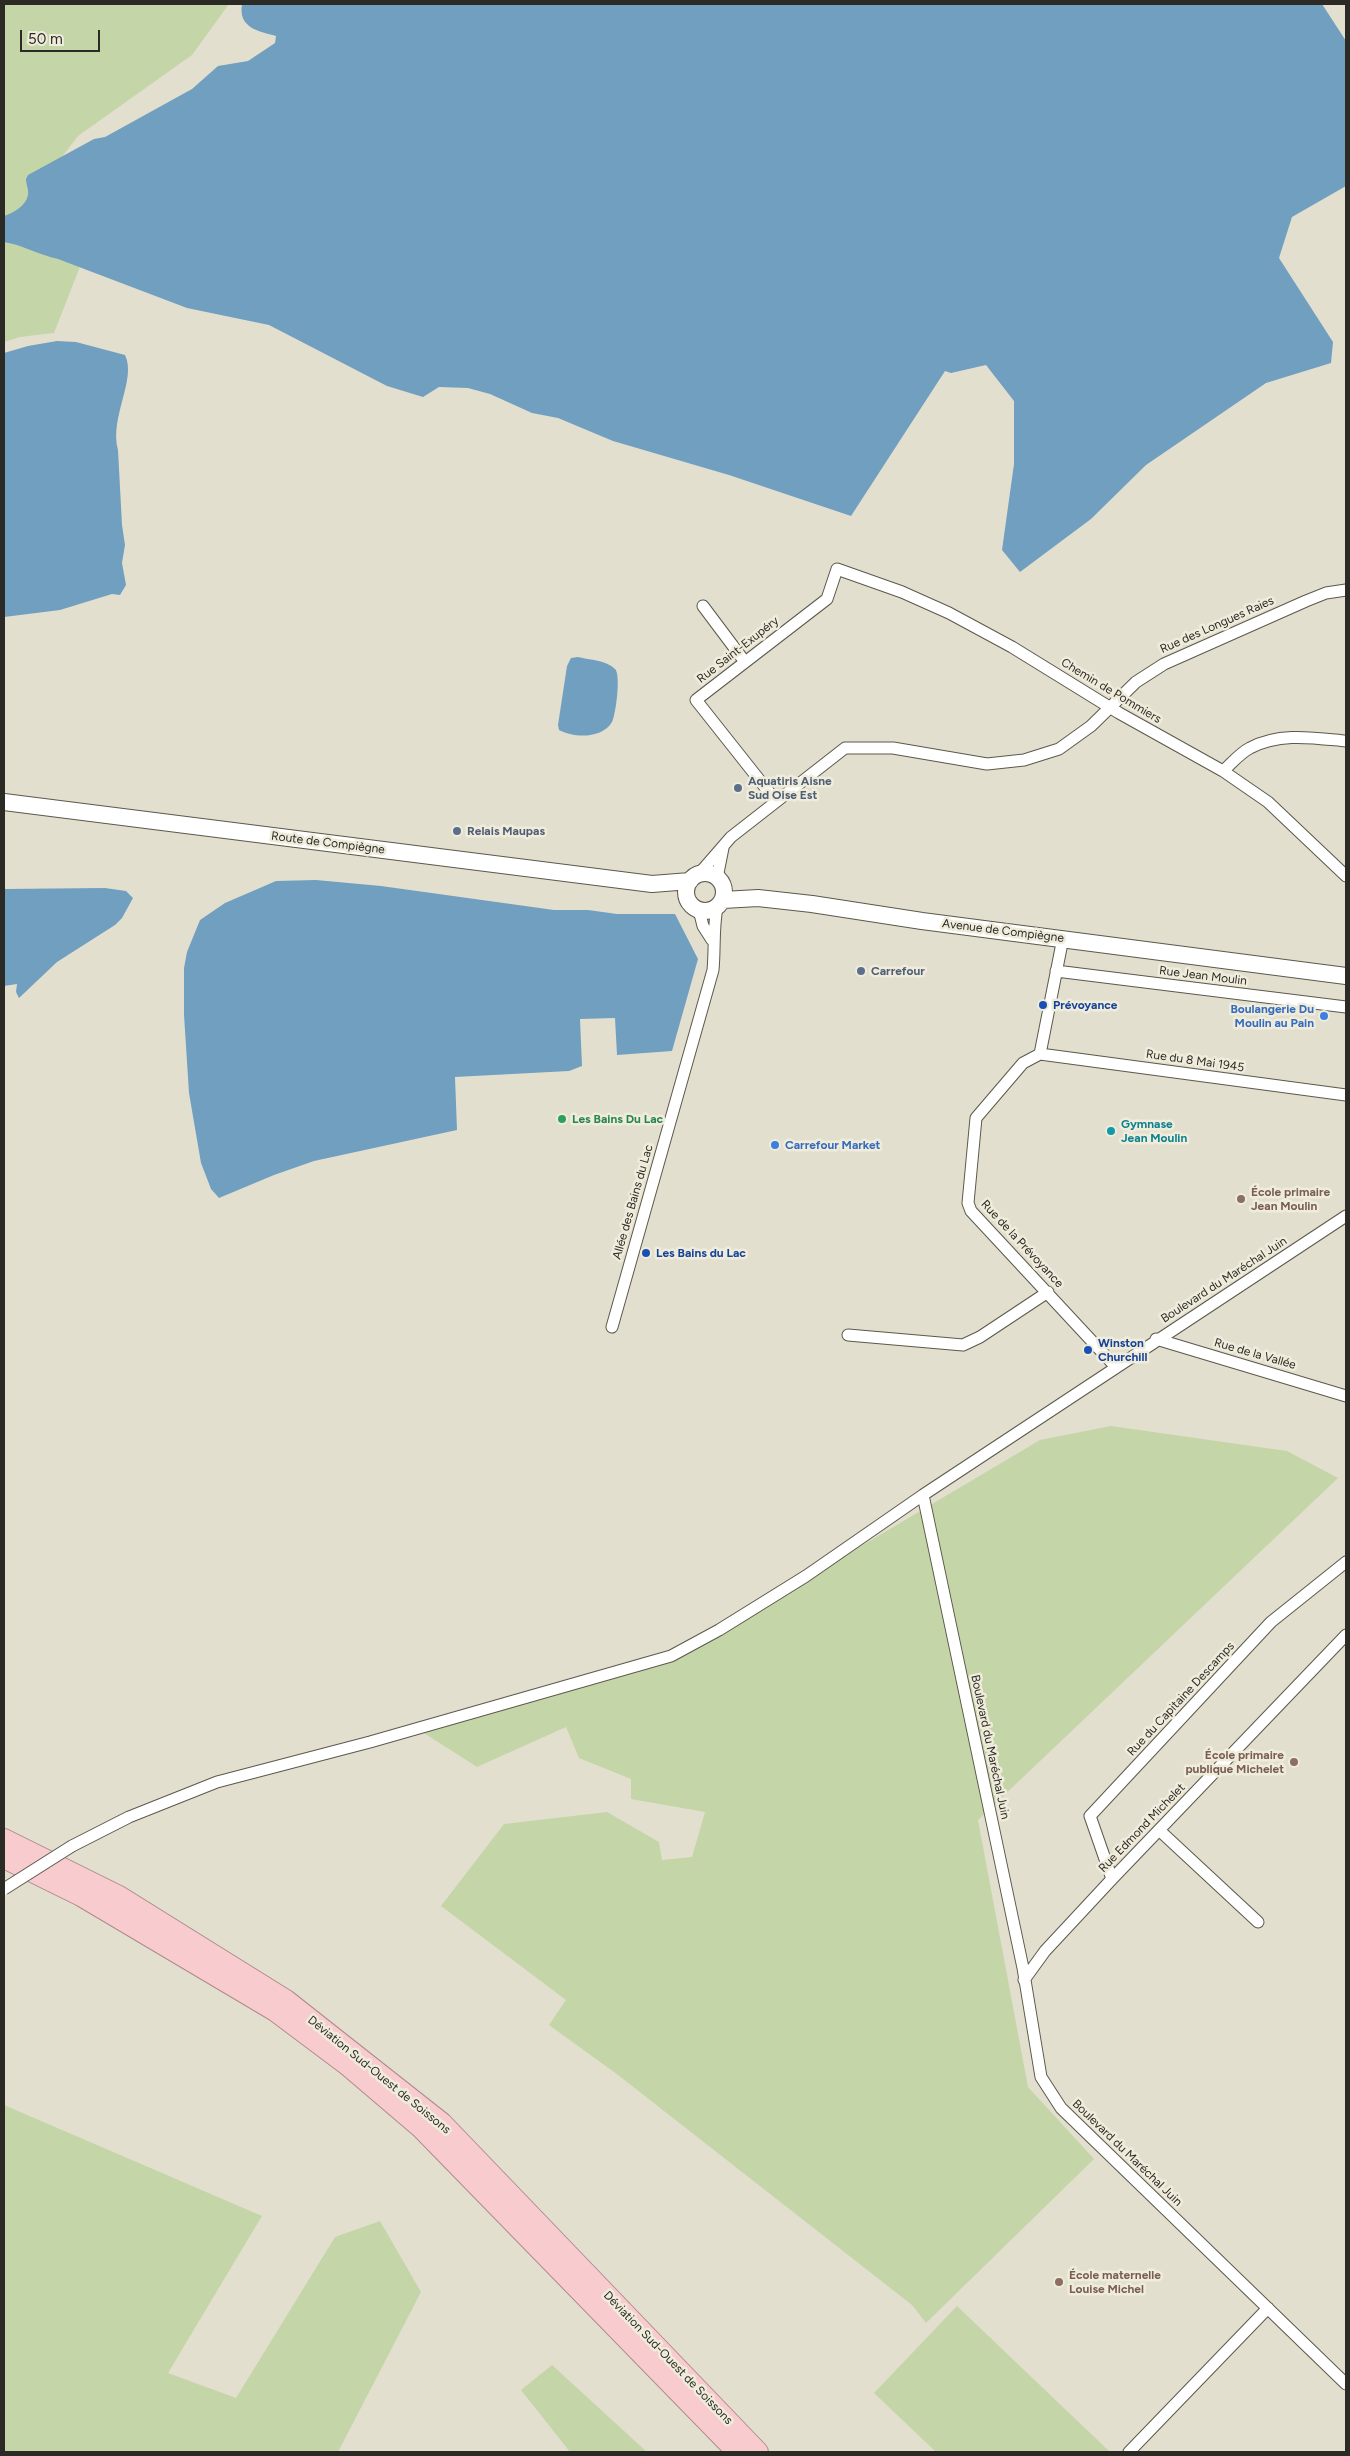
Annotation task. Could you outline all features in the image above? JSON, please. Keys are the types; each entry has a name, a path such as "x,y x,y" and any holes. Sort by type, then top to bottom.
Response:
{"highway":[{"name":"Déviation Sud-Ouest de Soissons","path":"4,1839 119,1896 286,2000 442,2123 758,2452"},
{"name":"Déviation Sud-Ouest de Soissons","path":"4,1858 81,1896 275,2011 347,2065 422,2128 737,2452"}],"main road":[{"name":"Route de Compiègne","path":"4,802 652,884"},
{"path":"708,874 720,893 708,911 652,884 708,874"},
{"path":"693,905 687,890 694,878"},
{"name":"Avenue de Compiègne","path":"720,893 1346,976"},
{"name":"Avenue de Compiègne","path":"1249,962 1346,968"}],"street":[{"name":"Rue Saint-Exupéry","path":"776,800 696,700 827,599 838,569"},
{"name":"Chemin de Pommiers","path":"838,569 902,592 1012,647 1111,708 1223,771 1268,802 1346,876"},
{"name":"Rue des Longues Raies","path":"694,878 731,837 845,748 893,748 986,764 1024,760 1060,749 1111,708 1136,682 1164,664 1306,601 1326,593 1346,590"},
{"path":"703,606 745,662"},
{"path":"1223,771 1249,748 1270,741 1294,736 1346,741"},
{"name":"Allée des Bains du Lac","path":"712,940 720,893 723,848"},
{"name":"Allée des Bains du Lac","path":"612,1327 712,970 715,950 712,940 693,905"},
{"path":"1040,1054 1063,938"},
{"name":"Rue Jean Moulin","path":"1056,971 1346,1007"},
{"name":"Rue du 8 Mai 1945","path":"1040,1054 1346,1095"},
{"name":"Rue de la Prévoyance","path":"1040,1054 1023,1063 976,1118 968,1203 971,1212 1048,1292 1115,1366"},
{"name":"Boulevard du Maréchal Juin","path":"1346,1216 1115,1366 923,1495 1024,1980 1041,2077 1061,2108 1346,2384"},
{"path":"848,1335 963,1345 980,1337 1048,1292"},
{"name":"Rue de la Vallée","path":"1156,1339 1346,1396"},
{"path":"4,1889 72,1846 129,1817 217,1782 380,1739 671,1656 719,1630 806,1576 923,1495"},
{"name":"Rue du Capitaine Descamps","path":"1112,1878 1090,1816 1271,1622 1346,1562"},
{"name":"Rue Edmond Michelet","path":"1024,1980 1045,1951 1112,1878 1346,1636"},
{"path":"1159,1830 1258,1922"},
{"path":"1129,2452 1268,2308"}],"green space":[{"path":"4,4 229,4 192,55 78,136 6,230 81,264 54,333 20,337 4,342"},
{"path":"1111,1426 1287,1451 1338,1478 978,1820 1028,2087 1094,2159 926,2323 912,2305 618,2075 549,2025 566,2000 441,1906 504,1824 607,1812 659,1842 662,1860 692,1857 705,1812 631,1799 631,1779 579,1758 566,1727 477,1767 424,1733 659,1666 1040,1440"},
{"path":"4,2105 262,2216 168,2373 236,2398 335,2237 380,2221 421,2292 338,2452 4,2452"},
{"path":"957,2306 1109,2451 936,2452 874,2393"},
{"path":"552,2365 647,2452 570,2452 521,2390"}],"water":[{"path":"242,4 1322,4 1346,41 1346,186 1292,217 1279,258 1333,342 1331,363 1266,383 1146,465 1091,519 1020,572 1002,550 1014,464 1014,401 986,365 951,373 945,371 851,516 729,475 613,441 558,418 532,413 490,394 468,388 439,387 423,397 387,386 269,325 187,308 58,259 4,242 4,216 19,208 27,199 26,179 28,175 94,139 105,137 192,89 218,66 248,61 275,43 276,36 256,30 246,23 243,18"},
{"path":"57,341 76,342 125,355 128,365 128,375 119,412 116,438 125,545 122,563 126,585 120,595 112,594 60,610 4,617 4,353 28,346"},
{"path":"578,657 607,664 617,672 618,686 614,718 607,728 595,734 572,735 559,730 558,725 567,666 571,658"},
{"path":"316,880 381,886 554,910 588,910 617,914 675,914 698,959 672,1051 617,1055 615,1018 580,1019 582,1066 569,1071 455,1077 457,1130 314,1161 219,1198 211,1189 201,1163 189,1093 184,1015 184,968 187,952 200,920 225,903 276,881"},
{"path":"105,888 126,891 133,898 122,918 115,925 57,962 19,998 16,992 17,984 4,986 4,889"}],"place":[{"name":"Aquatiris Aisne Sud Oise Est","path":"738,788"},
{"name":"Relais Maupas","path":"457,831"},
{"name":"Carrefour","path":"861,971"},
{"name":"Prévoyance","path":"1043,1005"},
{"name":"Boulangerie Du Moulin au Pain","path":"1324,1016"},
{"name":"Les Bains Du Lac","path":"562,1119"},
{"name":"Gymnase Jean Moulin","path":"1111,1131"},
{"name":"Carrefour Market","path":"775,1145"},
{"name":"École primaire Jean Moulin","path":"1241,1199"},
{"name":"Les Bains du Lac","path":"646,1253"},
{"name":"Winston Churchill","path":"1088,1350"},
{"name":"École primaire publique Michelet","path":"1294,1762"},
{"name":"École maternelle Louise Michel","path":"1059,2282"}]}
